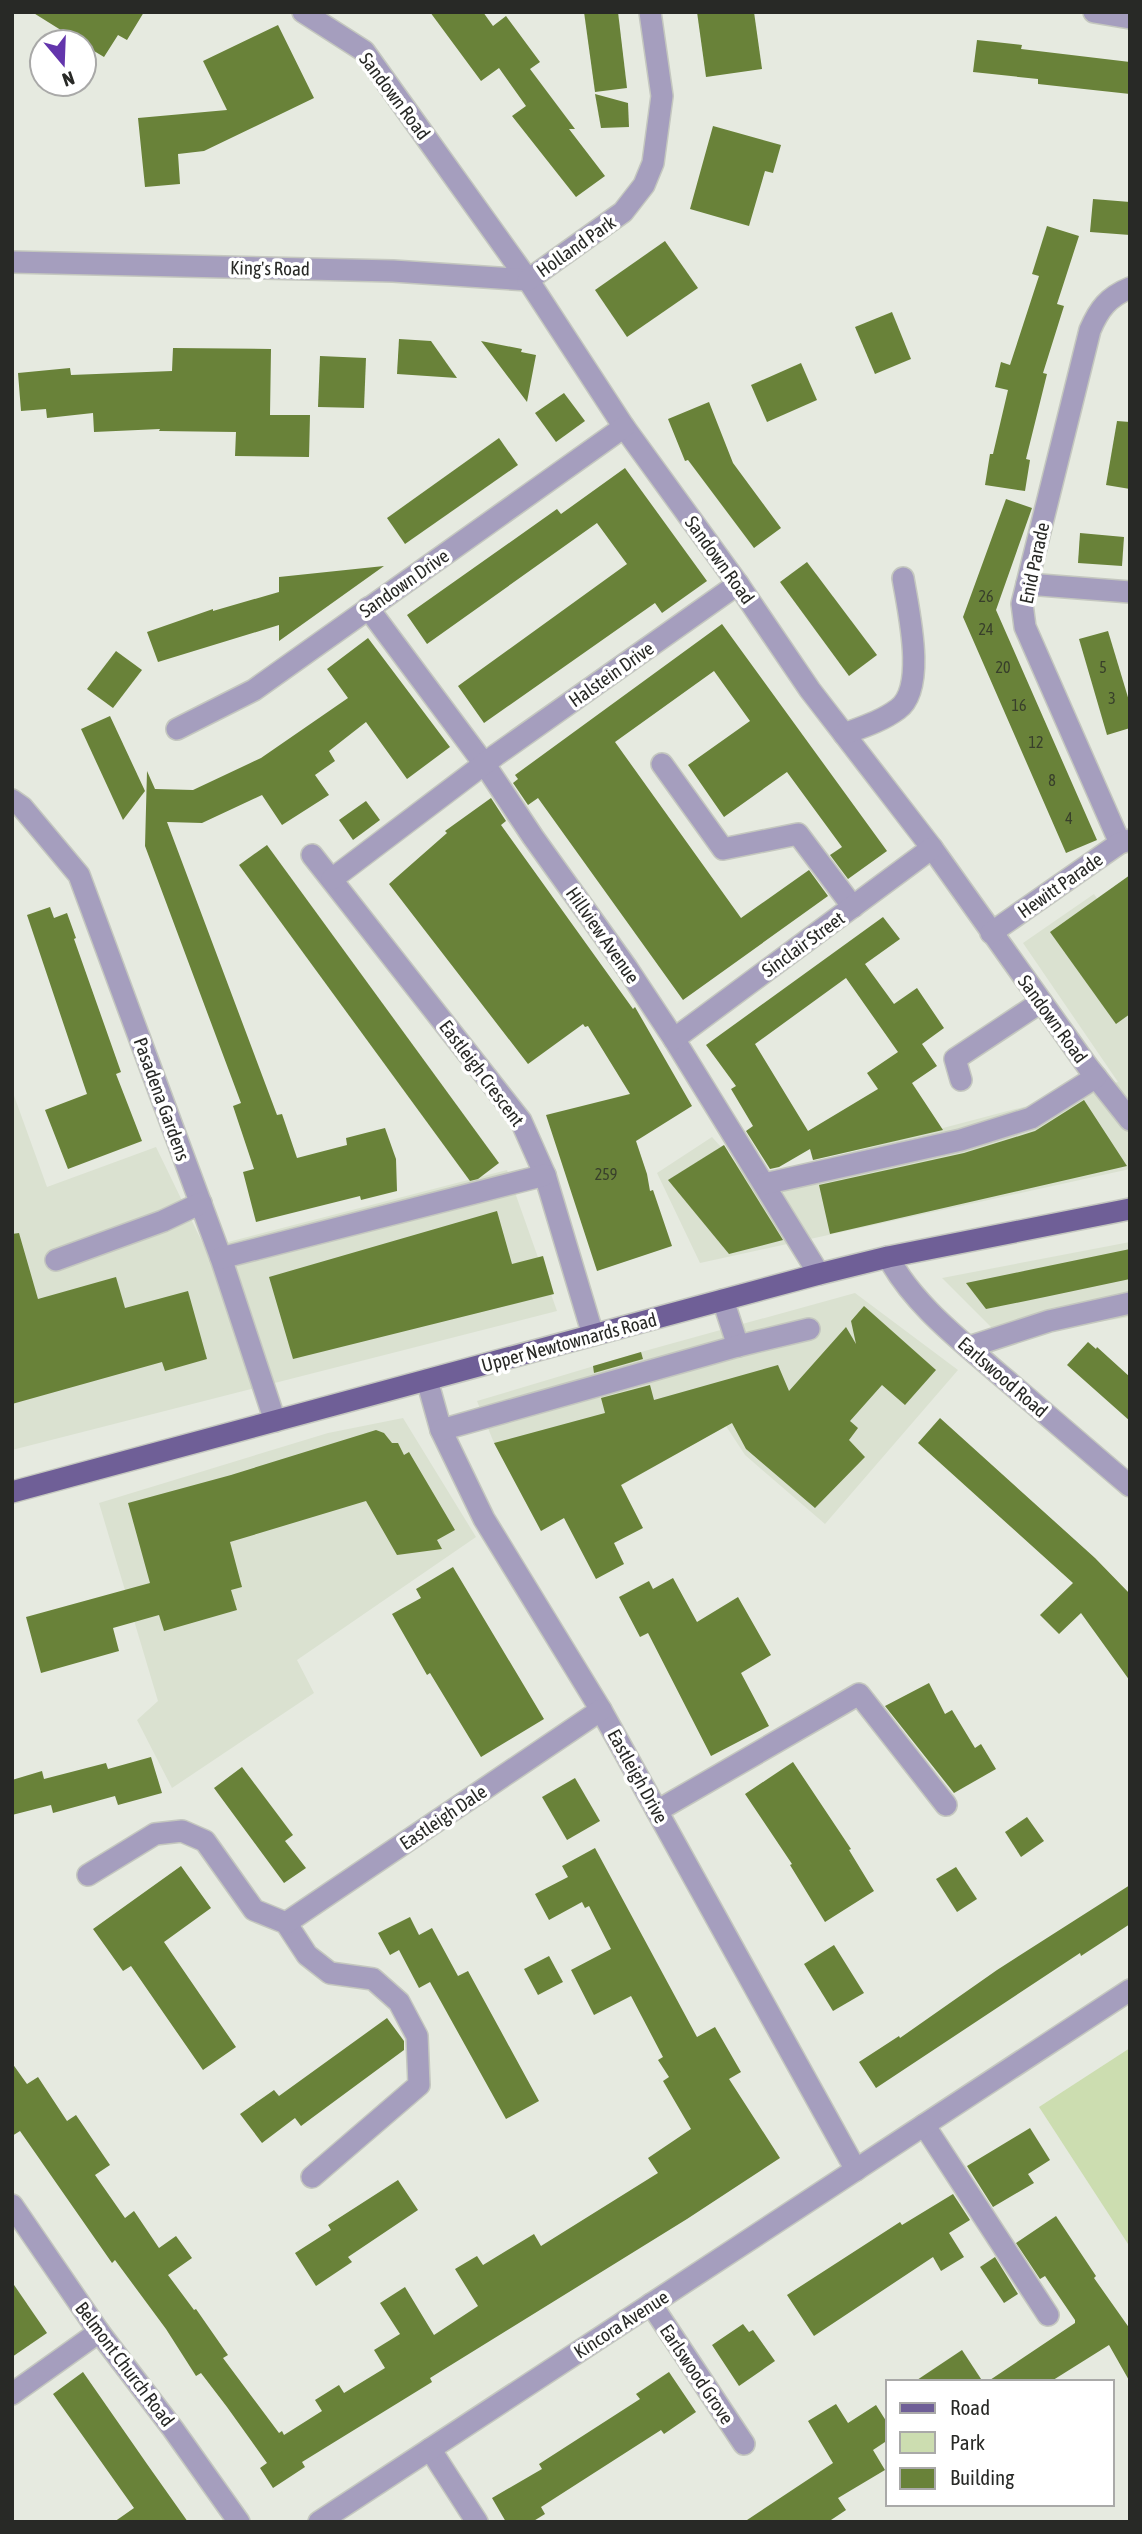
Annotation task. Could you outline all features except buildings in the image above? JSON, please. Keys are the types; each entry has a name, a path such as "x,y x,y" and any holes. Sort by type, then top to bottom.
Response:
{"main road":[{"name":"Upper Newtownards Road","path":"12,1492 820,1274 888,1257 1130,1209"}],"street":[{"name":"Sandown Road","path":"303,12 364,51 528,279 624,427 738,584 810,690 932,848 1041,1002 1130,1119"},
{"name":"Holland Park","path":"528,279 623,212 644,185 653,163 662,96 650,12"},
{"path":"1094,12 1130,18"},
{"name":"King's Road","path":"12,262 393,271 528,279"},
{"name":"Enid Parade","path":"1125,841 1025,627 1022,604 1090,330 1098,310 1111,297 1130,288"},
{"name":"Sandown Drive","path":"177,729 254,690 624,427"},
{"path":"844,734 872,724 901,708 914,680 914,647 903,578"},
{"name":"Halstein Drive","path":"485,765 738,584"},
{"path":"1027,584 1130,592"},
{"name":"Hillview Avenue","path":"368,608 485,765 674,1039 820,1274"},
{"path":"662,764 723,849 798,834 853,907"},
{"path":"332,879 485,765"},
{"name":"Pasadena Gardens","path":"12,800 22,807 79,875 221,1258 275,1421"},
{"name":"Hewitt Parade","path":"991,933 1125,841"},
{"name":"Sinclair Street","path":"674,1039 932,848"},
{"name":"Eastleigh Crescent","path":"312,855 521,1121 545,1175 593,1335"},
{"path":"961,1080 955,1059 1041,1002"},
{"path":"764,1184 961,1140 1031,1118 1096,1077"},
{"path":"221,1258 545,1175"},
{"path":"56,1260 163,1221 201,1203"},
{"name":"Earlswood Road","path":"888,1257 900,1280 969,1347 1130,1486"},
{"path":"723,1300 738,1346"},
{"path":"969,1347 1049,1321 1130,1303"},
{"path":"441,1430 738,1346 809,1329"},
{"name":"Eastleigh Drive","path":"427,1380 441,1430 484,1519 601,1710 856,2170"},
{"path":"657,1811 859,1694 946,1805"},
{"name":"Eastleigh Dale","path":"286,1923 601,1710"},
{"path":"88,1875 155,1834 182,1831 205,1841 254,1910 286,1923 307,1955 330,1973 373,1979 400,2002 417,2036 419,2085 312,2177"},
{"name":"Kincora Avenue","path":"318,2522 1130,1990"},
{"path":"924,2126 1048,2315"},
{"name":"Belmont Church Road","path":"12,2205 99,2332 239,2522"},
{"name":"Earlswood Grove","path":"651,2304 744,2444"},
{"path":"12,2394 99,2332"},
{"path":"430,2449 477,2522"}],"shaded area":[{"path":"1094,894 1130,947 1130,1169 700,1263 657,1173 712,1137 750,1179 1118,1082 1023,943"},
{"path":"12,1090 47,1187 156,1147 205,1248 507,1170 557,1311 12,1450"},
{"path":"1130,1242 1130,1317 1001,1337 942,1278"},
{"path":"855,1293 958,1370 825,1524 745,1455 726,1426 541,1531 494,1443 477,1401"},
{"path":"403,1418 476,1537 297,1660 314,1693 172,1788 137,1720 158,1701 99,1503 328,1433"}],"green space":[{"path":"1130,2048 1130,2247 1039,2107"}]}
